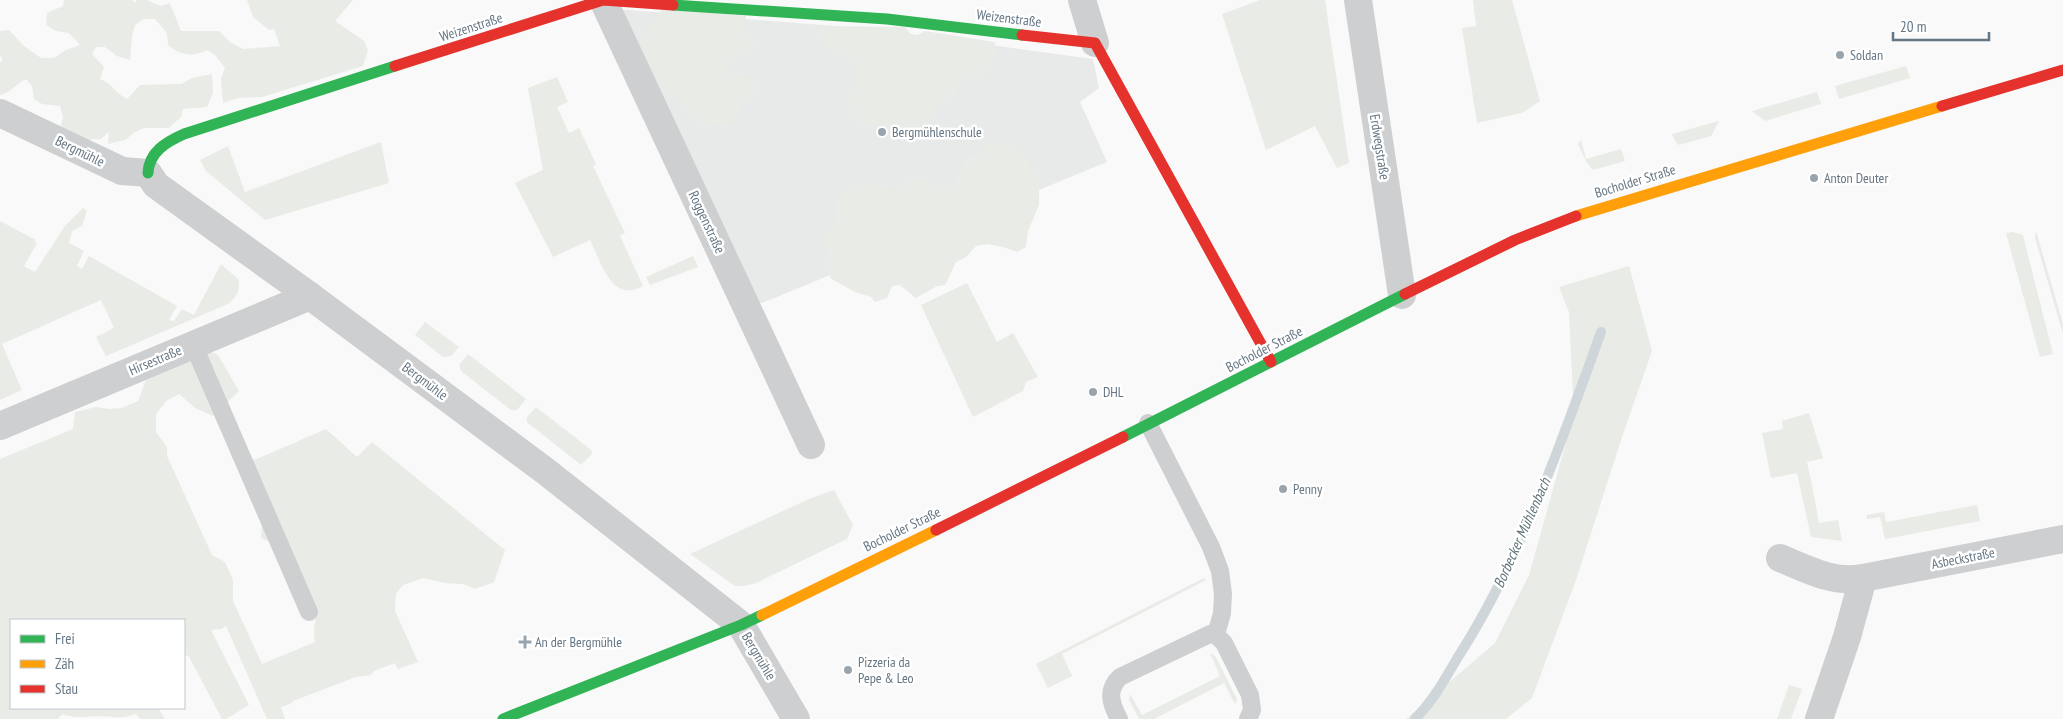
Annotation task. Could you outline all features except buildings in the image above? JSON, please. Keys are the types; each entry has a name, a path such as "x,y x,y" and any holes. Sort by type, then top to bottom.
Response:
{"main road":[{"name":"Weizenstraße","path":"148,173 150,161 155,153 175,138 184,134 603,0 888,19 1095,43"},
{"path":"1095,43 1271,362"},
{"name":"Bocholder Straße","path":"503,719 741,625 1402,295 1544,227 1601,207 2063,70"}],"street":[{"name":"Roggenstraße","path":"603,0 811,445"},
{"path":"1082,0 1095,43"},
{"name":"Erdwegstraße","path":"1358,0 1402,295"},
{"name":"Bergmühle","path":"0,113 122,172 148,173 156,185 310,296 544,470 741,625 796,719"},
{"name":"Hirsestraße","path":"0,426 310,296"},
{"name":"Asbeckstraße","path":"1780,558 1830,578 1852,580 2063,539"},
{"path":"1819,719 1847,637 1864,578"}],"lane":[{"path":"193,344 309,612"},
{"path":"1148,423 1211,547 1220,571 1223,594 1222,613 1216,635"},
{"path":"1119,719 1110,697 1114,682 1120,677 1204,635 1216,635 1224,643 1250,695 1252,710 1248,719"}],"shaded area":[{"path":"64,0 132,0 135,3 137,0 147,0 161,6 170,3 181,31 219,31 230,42 243,49 280,46 274,29 269,30 253,17 247,0 353,0 335,21 364,41 368,50 363,66 262,97 238,98 223,103 221,79 225,68 215,55 208,50 197,54 187,54 178,51 168,45 167,33 155,19 144,19 135,25 130,60 117,56 105,47 96,47 92,54 104,67 100,79 108,83 127,99 140,85 181,84 192,78 212,74 213,93 207,107 183,109 181,117 169,128 144,128 125,140 108,144 109,132 101,139 83,139 70,134 61,125 63,117 60,106 42,104 34,99 32,86 26,79 0,95 0,63 3,59 0,56 0,31 9,30 24,46 41,58 54,58 66,50 80,45 69,33 56,31 46,25 47,13 63,6"},
{"path":"1260,0 1325,0 1349,163 1337,168 1315,126 1266,150 1222,14"},
{"path":"1473,0 1512,0 1540,101 1522,113 1477,123 1462,28 1476,26"},
{"path":"663,8 746,16 745,35 754,39 755,51 738,55 732,59 727,70 734,76 750,78 756,86 753,96 739,108 737,121 704,127 693,119 677,98 662,92 650,65 642,54 640,44 642,33 649,28"},
{"name":"Bergmühlenschule","path":"615,9 874,29 1093,59 1099,88 1080,102 1107,162 752,307"},
{"path":"817,26 905,27 913,37 925,31 995,42 995,56 988,74 978,79 971,77 962,82 954,97 940,104 932,115 927,127 888,129 879,126 866,126 861,125 849,114 848,96 855,83 856,73 852,60 830,48 822,40"},
{"path":"1906,66 1910,78 1839,99 1835,86"},
{"path":"557,77 568,102 557,107 569,133 579,128 596,164 593,166 625,233 620,236 643,286 632,290 623,289 615,285 603,269 590,240 553,257 515,183 543,170 528,88"},
{"path":"1817,92 1821,104 1765,121 1752,111"},
{"path":"1719,121 1711,136 1679,145 1672,134"},
{"path":"1581,140 1586,159 1621,149 1625,161 1593,170 1587,163 1578,144"},
{"path":"381,142 389,183 265,220 206,171 200,160 228,146 245,192"},
{"path":"990,142 1014,148 1022,154 1039,176 1039,205 1028,231 1026,247 1017,252 988,244 976,246 966,257 956,262 945,285 937,286 916,298 900,285 892,286 887,298 875,302 871,297 855,292 830,278 829,254 824,245 827,232 834,225 838,195 864,183 873,183 893,191 904,181 914,176 940,187 953,187 966,159 969,156 977,156"},
{"path":"83,208 87,211 82,226 72,231 69,243 84,251 77,266 82,269 89,256 177,306 169,320 174,321 182,309 194,315 221,264 238,279 238,293 228,304 106,356 96,337 114,328 101,300 2,344 22,390 0,400 0,221 36,240 34,241 37,243 24,266 35,272 65,226"},
{"path":"2036,231 2063,324 2063,334 2035,238"},
{"path":"2012,232 2023,235 2053,354 2040,357 2006,233"},
{"path":"693,256 698,267 650,285 646,277"},
{"path":"1629,266 1652,351 1575,583 1532,698 1506,719 1406,719 1495,643 1529,575 1574,414 1569,312 1559,287"},
{"path":"967,283 997,342 1013,333 1038,377 1026,382 1023,391 973,417 921,305"},
{"path":"425,322 459,347 451,356 443,357 415,335"},
{"path":"198,346 218,355 239,391 213,416 195,408 179,394 166,401 156,414 156,432 167,447 167,456 212,555 225,562 233,580 233,601 262,664 315,642 316,609 278,546 261,538 262,520 249,460 257,459 326,429 357,457 372,442 505,550 494,582 475,589 463,584 445,583 423,578 403,585 396,594 395,611 418,662 398,669 395,663 374,671 371,675 356,677 293,701 281,707 285,719 267,719 226,626 221,629 211,630 249,705 226,719 222,719 188,655 185,656 185,619 10,619 10,709 159,709 165,719 140,719 136,714 127,717 77,717 63,714 59,719 0,719 0,459 73,429 75,412 96,407 122,408 138,401 147,377"},
{"path":"468,354 526,399 517,410 511,410 461,371 459,365"},
{"path":"536,407 591,450 592,454 581,465 527,422 527,417"},
{"path":"1809,413 1823,458 1807,462 1814,495 1812,496 1814,496 1819,523 1838,520 1842,541 1811,537 1797,473 1771,478 1762,433 1783,429 1782,421"},
{"path":"834,490 853,525 847,539 756,583 735,586 690,554 809,499"},
{"path":"1977,505 1980,521 1885,539 1880,517 1867,519 1867,515 1884,512 1886,522"},
{"path":"1204,578 1206,580 1062,654 1072,676 1048,688 1036,664"},
{"path":"1210,653 1216,657 1237,699 1235,704 1224,683 1154,719 1139,719 1129,700 1130,694 1142,715 1220,676"},
{"path":"1789,685 1802,689 1791,719 1777,719"}],"waterway":[{"name":"Borbecker Mühlenbach","path":"1415,719 1443,682 1502,580 1555,457 1601,332"}],"traffic: fast":[{"path":"673,5 887,19 1022,35"},
{"path":"148,173 155,154 165,144 184,134 395,66"},
{"path":"1123,437 1405,294"},
{"path":"503,719 762,615"}],"traffic: slow":[{"path":"1576,216 1942,106"},
{"path":"762,615 936,530"}],"traffic: jam":[{"path":"395,66 603,0 673,5"},
{"path":"1022,35 1095,43 1271,362"},
{"path":"1942,106 2063,70"},
{"path":"1405,294 1515,240 1576,216"},
{"path":"936,530 1123,437"}],"place":[{"name":"Soldan","path":"1840,55"},
{"name":"Bergmühlenschule","path":"882,132"},
{"name":"Anton Deuter","path":"1814,178"},
{"name":"DHL","path":"1093,392"},
{"name":"Penny","path":"1283,489"},
{"name":"An der Bergmühle","path":"525,642"},
{"name":"Pizzeria da Pepe & Leo","path":"848,670"}]}
